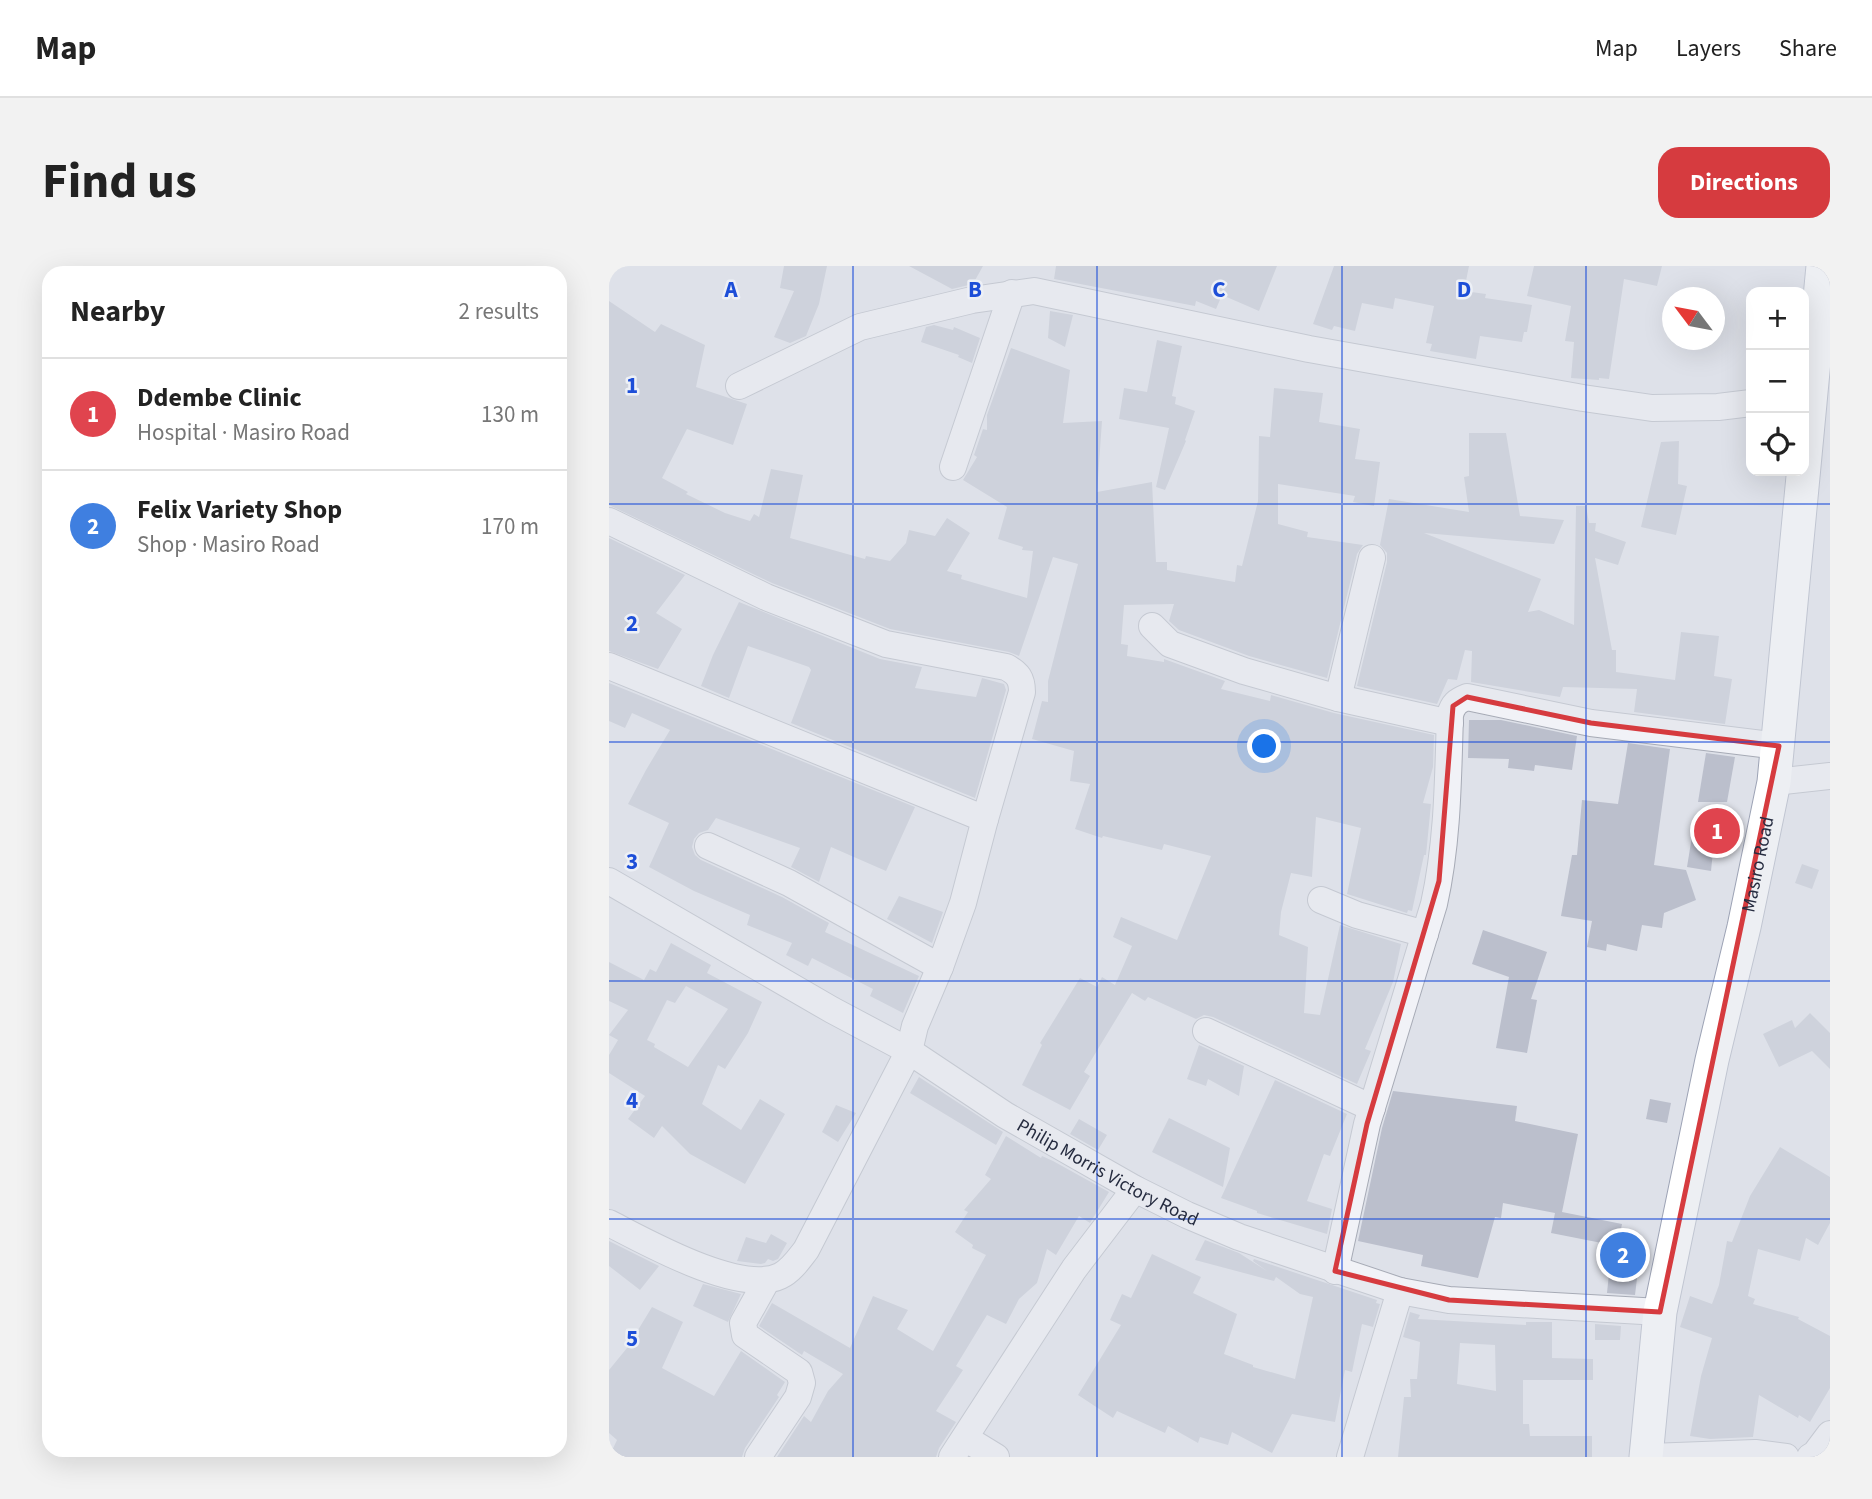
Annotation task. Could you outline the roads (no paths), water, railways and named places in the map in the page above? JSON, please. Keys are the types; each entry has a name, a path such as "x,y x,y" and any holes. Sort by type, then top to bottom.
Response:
{"main road":[{"name":"Masiro Road","path":"1809,387 1824,315 1823,266"},
{"name":"Masiro Road","path":"1648,1457 1660,1312 1712,1060 1744,927 1774,782 1806,413"}],"street":[{"path":"739,386 860,327 972,300 1034,291 1309,349 1583,398 1652,408 1746,404"},
{"path":"953,467 1011,293"},
{"path":"609,521 766,597 886,644 1006,667 1016,672 1022,681 1022,692 963,903 909,1051 806,1250 782,1276 767,1280 734,1276 684,1262 609,1223"},
{"path":"1338,698 1372,558"},
{"path":"1151,626 1170,644 1244,671 1338,698 1450,723"},
{"path":"609,666 985,819"},
{"path":"1335,1270 1371,1108 1439,881 1446,823 1453,706 1467,697 1591,723 1779,747"},
{"path":"1774,782 1830,776"},
{"path":"708,846 789,883 940,967"},
{"name":"Philip Morris Victory Road","path":"609,881 832,1010 909,1051 1005,1115 1135,1189 1238,1237 1400,1291 1450,1300 1660,1312"},
{"path":"1321,900 1357,915 1425,934"},
{"path":"1206,1031 1371,1108"},
{"path":"996,1457 959,1447 1074,1269 1135,1189"},
{"path":"758,1457 798,1398 802,1383 800,1372 745,1335 744,1324 767,1280"},
{"path":"1350,1457 1400,1291"},
{"path":"1809,1457 1815,1454 1830,1434"},
{"path":"1648,1457 1755,1453 1786,1457"}],"place":[{"name":"Ddembe Clinic","path":"1717,831"},
{"name":"Felix Variety Shop","path":"1623,1255"}]}
